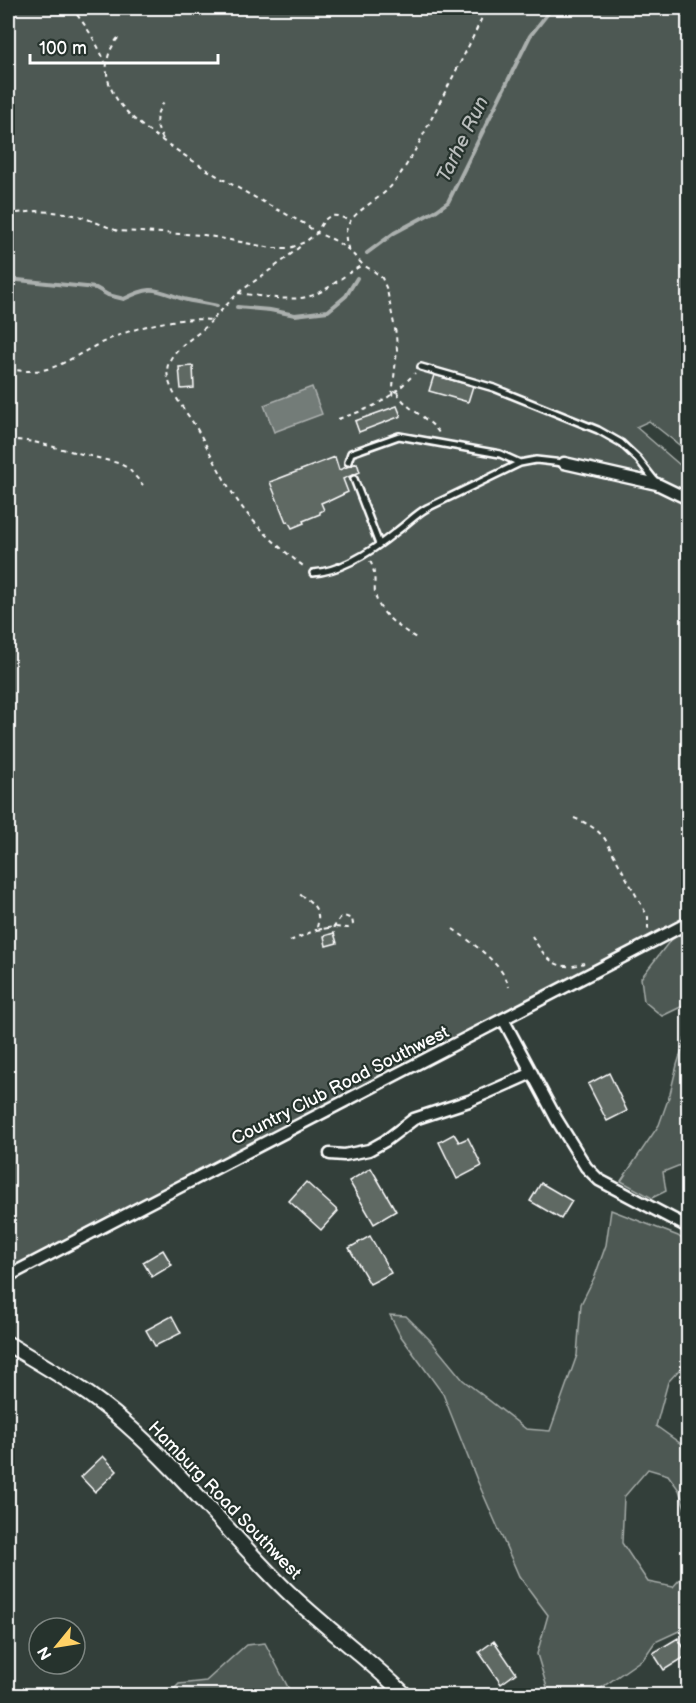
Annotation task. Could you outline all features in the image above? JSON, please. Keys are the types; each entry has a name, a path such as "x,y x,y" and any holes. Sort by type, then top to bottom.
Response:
{"street":[{"path":"564,464 657,484 688,499"},
{"name":"Country Club Road Southwest","path":"8,1276 688,923"},
{"path":"503,1019 575,1152 599,1180 688,1227"},
{"path":"330,1154 350,1155 369,1150 414,1119 469,1101 532,1072"},
{"name":"Hamburg Road Southwest","path":"8,1344 60,1375 124,1422 173,1469 236,1539 289,1592 406,1695"}],"lane":[{"path":"421,367 494,388 598,430 621,443 638,459 657,484"},
{"path":"348,462 351,453 399,436 500,454 520,463"},
{"path":"313,573 325,572 366,552 400,529 414,515 520,463 536,460 564,464"},
{"path":"354,478 379,544"}],"path":[{"path":"71,8 100,50 113,91 121,105 152,133 211,173 303,223 316,233 334,240 349,250 363,266 382,278 392,312 397,350 392,396"},
{"path":"349,250 344,234 349,221 384,193 399,176 429,125 486,8"},
{"path":"106,65 107,55 118,38"},
{"path":"164,104 157,113 156,128 164,142"},
{"path":"8,214 37,211 66,213 118,231 204,235 272,248 290,248 305,242"},
{"path":"313,573 269,538 233,494 172,389 167,367 171,357 179,348 206,328 238,293 284,260 316,233 331,215 337,214 349,221"},
{"path":"238,293 299,299 311,297 352,270 363,266"},
{"path":"8,369 31,372 54,368 109,339 145,327 182,320 212,320"},
{"path":"338,419 370,408 392,396 421,367"},
{"path":"397,392 411,409 438,431 439,442"},
{"path":"8,439 34,442 118,462 128,468 143,485"},
{"path":"366,552 374,569 375,595 382,611 416,638"},
{"path":"574,818 587,822 597,830 614,854 648,917 648,928 641,935"},
{"path":"297,893 309,899 316,908 318,921 316,930"},
{"path":"290,941 316,930 334,927 348,928 352,924 352,919 344,916 334,927"},
{"path":"453,929 504,974 509,987"},
{"path":"531,936 542,953 557,964 575,966 590,961"}],"shaded area":[{"path":"8,8 688,8 688,452 649,421 636,427 688,472 688,923 8,1276"},
{"path":"312,387 322,414 274,432 264,405"},
{"path":"688,927 688,1030 685,1005 662,1016 644,1001 641,978 669,942"},
{"path":"688,1030 688,1162 663,1172 666,1191 652,1198 621,1181 659,1125"},
{"path":"611,1210 678,1236 688,1244 688,1360 668,1382 656,1426 688,1449 688,1506 685,1508 679,1490 668,1475 648,1469 624,1497 622,1543 648,1582 673,1587 688,1570 688,1640 679,1631 655,1642 644,1658 601,1688 579,1695 549,1694 537,1654 548,1615 519,1576 443,1394 400,1335 390,1315 406,1316 430,1340 463,1380 526,1429 550,1431 577,1355 581,1304 595,1276 606,1245"},
{"path":"265,1643 292,1695 168,1695 179,1684 206,1681 246,1645"}],"building":[{"path":"193,366 194,388 181,389 179,367"},
{"path":"434,375 473,386 468,402 429,391"},
{"path":"397,406 401,416 359,432 355,421"},
{"path":"335,457 339,470 357,463 360,472 343,479 348,492 321,503 324,510 320,514 292,528 288,521 286,522 270,482"},
{"path":"334,933 337,943 326,946 324,936"},
{"path":"609,1073 627,1111 607,1121 588,1084"},
{"path":"454,1134 459,1142 468,1138 482,1166 457,1179 439,1142"},
{"path":"371,1168 396,1211 374,1224 349,1181"},
{"path":"306,1182 338,1211 321,1230 289,1201"},
{"path":"541,1183 572,1201 561,1219 530,1201"},
{"path":"370,1236 391,1273 370,1284 349,1248"},
{"path":"163,1250 172,1265 152,1277 143,1262"},
{"path":"172,1316 181,1333 155,1346 146,1330"},
{"path":"103,1456 117,1471 95,1492 81,1477"},
{"path":"678,1638 688,1655 664,1670 653,1653"},
{"path":"494,1641 516,1673 501,1684 479,1652"}],"waterway":[{"name":"Tarhe Run","path":"367,253 394,233 448,202 530,36 552,8"},
{"name":"Tarhe Run","path":"237,307 295,315 328,311 346,296 357,278"},
{"name":"Tarhe Run","path":"8,279 96,288 108,295 124,299 142,291 154,290 217,306"}]}
